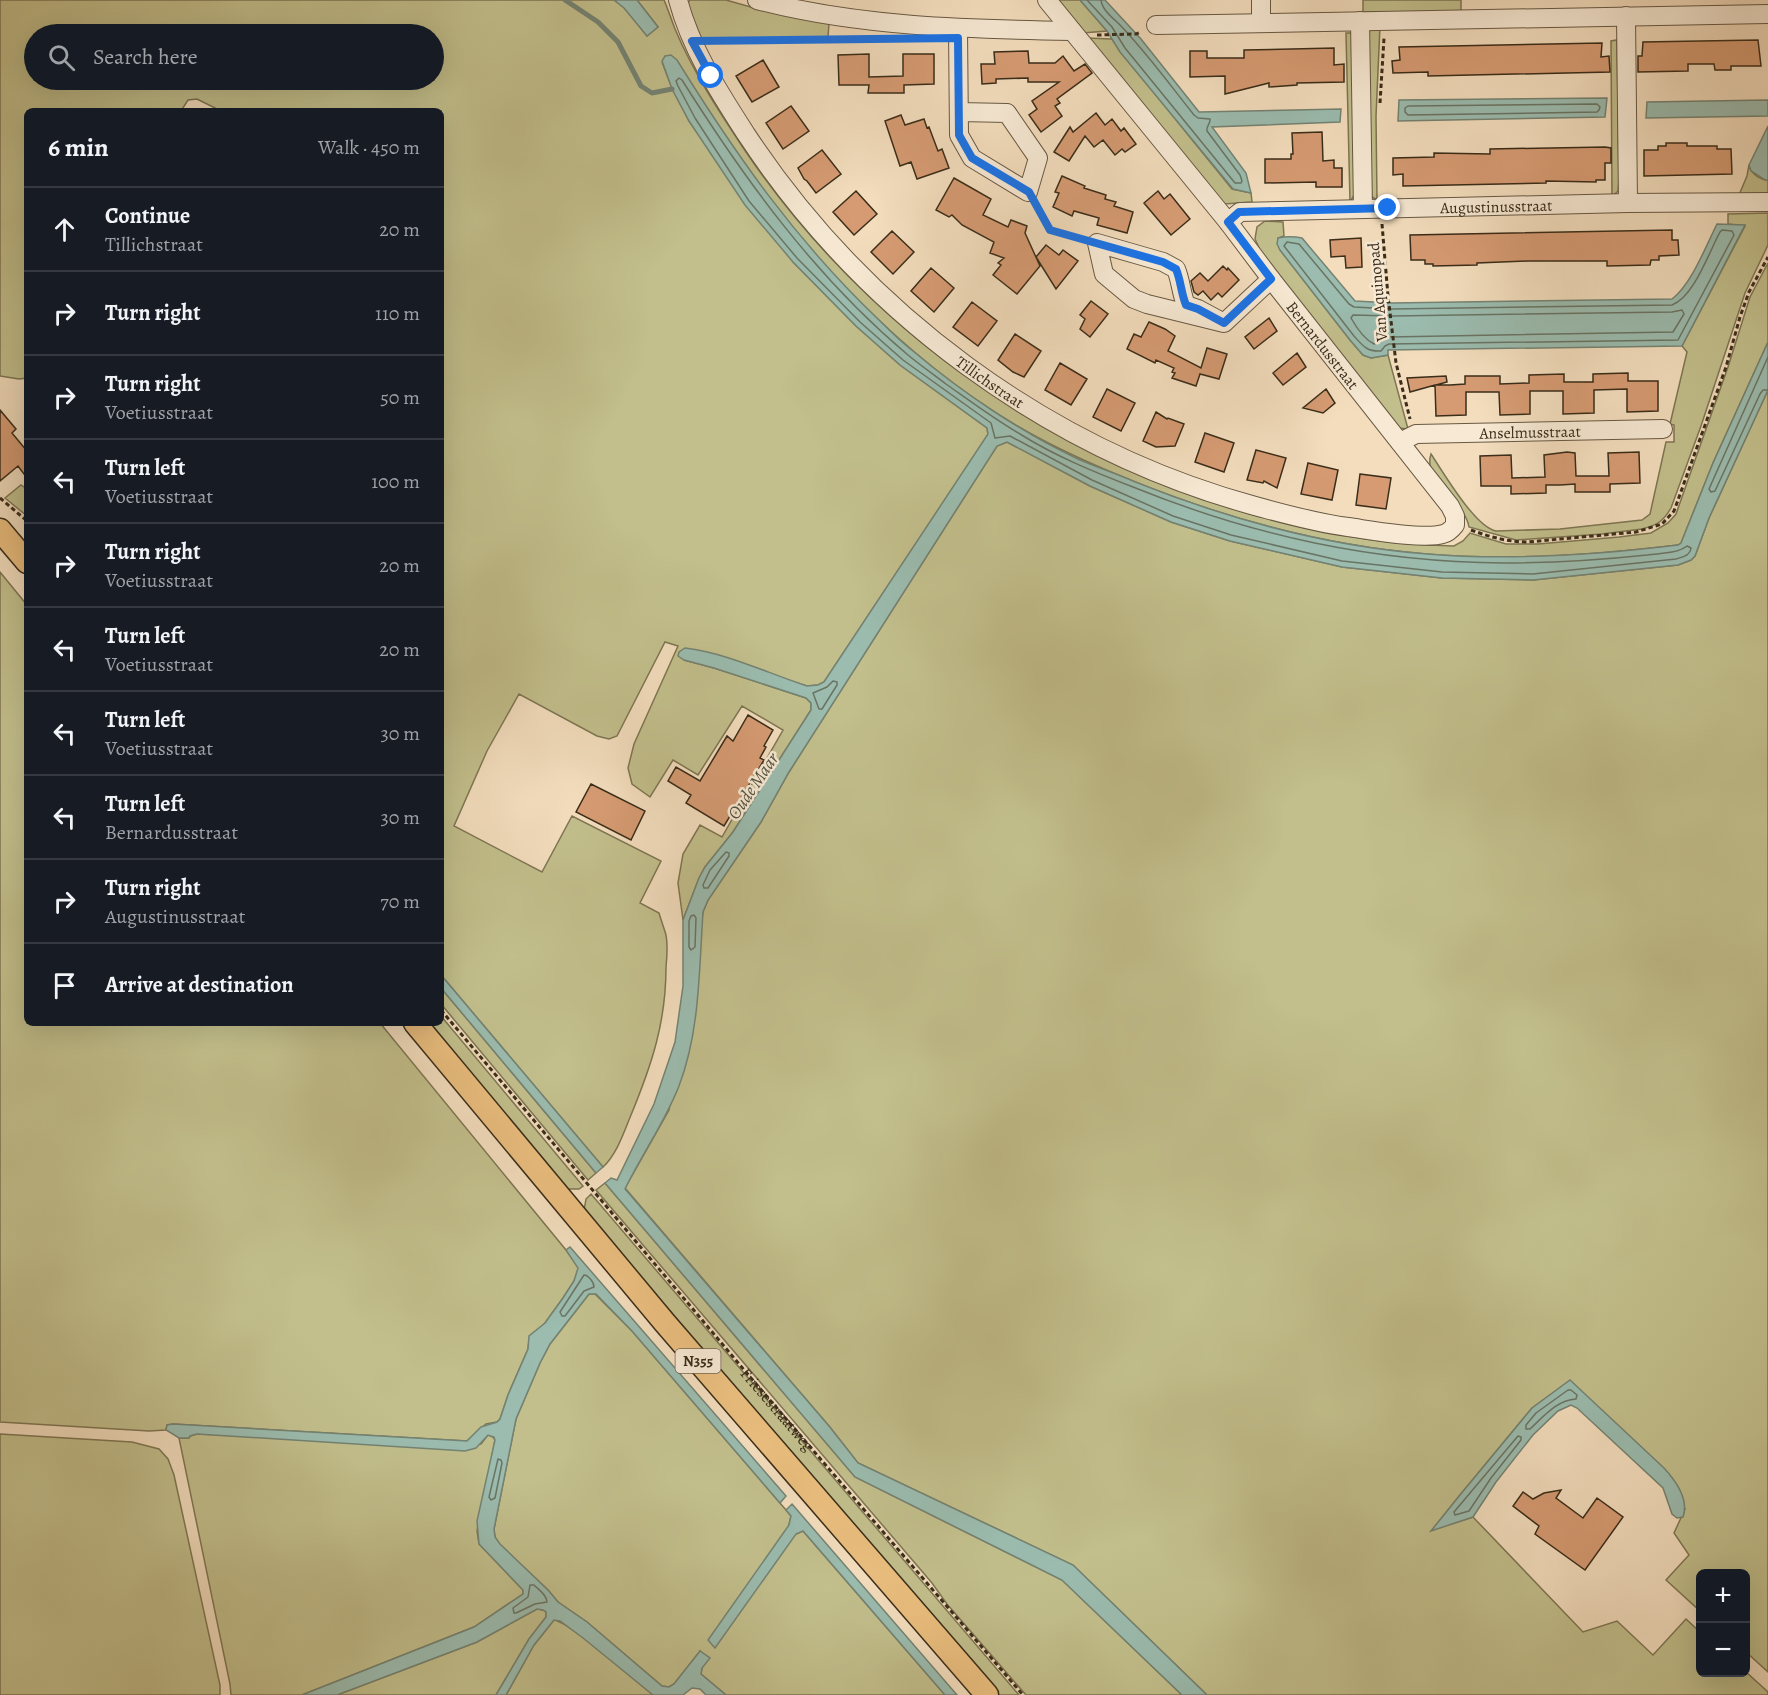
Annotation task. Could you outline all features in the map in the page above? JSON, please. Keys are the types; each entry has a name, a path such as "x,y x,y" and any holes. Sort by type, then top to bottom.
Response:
{"main road":[{"path":"0,530 24,558"},
{"name":"Friesestraatweg","path":"418,1026 665,1323 987,1695"}],"street":[{"name":"Tillichstraat","path":"678,0 692,41 727,104 780,183 822,234 856,270 922,330 970,368 1021,402 1119,457 1174,480 1229,499 1338,525 1396,533 1440,535 1449,532 1455,525"},
{"path":"757,0 856,20 906,26 1072,31"},
{"name":"Bernardusstraat","path":"1047,0 1228,222 1271,279 1408,438 1450,506 1455,516 1455,525"},
{"path":"1261,0 1261,23"},
{"path":"1156,25 1626,16 1722,7 1768,14"},
{"path":"1626,16 1628,203"},
{"path":"1360,21 1372,209"},
{"path":"958,29 958,112 959,135 972,158 1029,192 1038,158 1007,113 958,112"},
{"name":"Augustinusstraat","path":"1228,222 1239,212 1768,202"},
{"path":"1097,243 1163,262 1176,269 1181,280 1182,295 1186,305 1224,323 1134,299 1104,274 1097,243"},
{"path":"1224,323 1271,279"},
{"name":"Anselmusstraat","path":"1408,438 1663,429"}],"path":[{"path":"1380,111 1386,21"},
{"path":"1072,31 1084,35 1136,34"},
{"path":"692,41 877,39"},
{"path":"1029,192 1050,230 1097,243"},
{"name":"Van Aquinopad","path":"1372,209 1388,296 1396,363 1412,427 1408,438"},
{"path":"1455,525 1500,540 1514,542 1585,538 1636,532 1662,524 1674,511 1726,368 1749,292 1768,257"},
{"path":"0,498 24,518"},
{"name":"Friesestraatweg","path":"444,1014 1023,1695"}],"shaded area":[{"path":"0,0 614,0 624,7 647,36 658,27 637,0 664,0 682,45 717,107 746,152 804,228 869,296 941,358 1019,412 1102,457 1189,494 1280,522 1373,540 1454,546 1470,533 1506,544 1538,544 1651,533 1668,523 1676,514 1750,297 1768,263 1768,342 1713,463 1681,543 1615,552 1520,557 1426,554 1351,545 1242,519 1135,482 1053,445 980,403 895,335 828,269 776,207 714,120 662,62 689,121 793,262 856,326 900,365 987,428 988,435 824,682 807,686 782,678 684,660 806,698 811,703 811,710 733,832 705,867 683,920 678,883 683,854 700,825 722,837 783,730 742,706 698,775 673,760 650,797 632,784 628,768 634,744 678,646 665,642 617,736 609,739 597,736 519,694 487,751 454,826 542,872 572,816 661,861 640,903 659,913 666,935 665,987 660,1025 645,1078 626,1128 616,1149 603,1167 444,979 444,108 215,108 197,99 188,100 183,108 24,108 24,378 0,376"},
{"path":"690,0 726,0 765,11 829,23 828,37 695,39 685,6"},
{"path":"1055,0 1080,0 1107,31 1082,33"},
{"path":"1363,0 1461,0 1461,12 1363,12"},
{"path":"1380,26 1376,116 1377,200 1371,196 1367,34 1371,29"},
{"path":"1346,33 1351,33 1353,40 1354,195 1350,202"},
{"path":"1086,38 1112,39 1232,189 1251,193 1252,202 1224,204"},
{"path":"1617,40 1619,181 1618,191 1612,197 1611,41"},
{"path":"1749,165 1756,176 1768,180 1768,194 1739,195"},
{"path":"1768,213 1768,245 1745,293 1701,426 1671,508 1665,517 1656,524 1642,529 1516,540 1469,527 1460,508 1433,473 1430,464 1431,454 1469,510 1496,531 1560,529 1642,520 1650,514 1666,442 1674,442 1674,425 1670,424 1687,352 1682,346 1745,226 1728,224 1728,214"},
{"path":"1265,221 1283,222 1284,236 1278,238 1280,250 1363,355 1371,358 1388,355 1408,429 1399,428 1256,252 1259,248 1255,239 1257,227"},
{"path":"1768,390 1768,1672 1750,1656 1750,1569 1696,1569 1696,1607 1666,1580 1689,1555 1674,1533 1685,1509 1570,1381 1532,1408 1432,1530 1473,1517 1583,1632 1617,1621 1653,1655 1686,1619 1696,1628 1696,1677 1750,1676 1768,1692 1768,1695 1207,1695 1073,1565 858,1463 625,1188 669,1110 703,912 708,900 761,822 789,772 997,446 1007,442 1090,486 1171,522 1230,541 1342,567 1442,578 1533,580 1678,565 1695,556 1709,518"},
{"path":"21,485 24,487 24,514 5,498"},
{"path":"0,572 24,601 24,1026 382,1026 579,1268 563,1298 529,1340 528,1349 500,1419 497,1422 486,1424 467,1441 173,1424 167,1425 166,1430 149,1431 0,1422"},
{"path":"444,992 596,1173 588,1180 444,1008"},
{"path":"444,1020 583,1186 579,1189 566,1189 430,1026 444,1026"},
{"path":"605,1183 855,1477 1062,1580 1182,1695 1026,1695 596,1190"},
{"path":"591,1194 1019,1695 998,1695 584,1210 586,1199"},
{"path":"589,1294 595,1294 632,1331 791,1516 789,1525 796,1534 803,1531 945,1695 726,1695 701,1674 700,1651 674,1684 669,1687 662,1686 587,1622 558,1602 499,1544 494,1529 516,1419 550,1344"},
{"path":"0,1434 132,1442 159,1449 168,1459 174,1475 220,1685 220,1695 0,1695"},
{"path":"197,1434 481,1444 488,1435 493,1437 495,1440 477,1531 479,1544 523,1590 523,1594 474,1627 302,1695 231,1695 179,1438 189,1438"},
{"path":"537,1609 546,1612 546,1617 529,1639 496,1695 337,1695 477,1642"},
{"path":"554,1620 575,1631 653,1695 506,1695 534,1645"}],"water":[{"path":"614,0 637,0 658,27 647,36 624,8"},
{"path":"1080,0 1105,0 1141,39 1199,112 1341,109 1340,122 1212,127 1246,173 1251,193 1233,189"},
{"path":"671,55 677,60 745,163 794,228 848,289 931,366 1014,424 1078,459 1168,495 1277,529 1352,545 1458,556 1553,556 1678,545 1681,543 1713,463 1768,342 1768,390 1709,518 1695,556 1678,565 1533,580 1442,578 1342,567 1230,541 1171,522 1090,486 1007,442 997,446 789,772 761,822 708,900 703,912 695,1022 686,1065 667,1112 625,1189 829,1426 858,1463 1073,1565 1207,1695 1182,1695 1062,1580 855,1477 605,1183 611,1178 617,1180 654,1104 675,1042 683,986 683,920 699,878 733,832 811,710 811,703 806,698 684,660 678,656 679,652 685,648 716,654 807,686 824,682 988,434 987,428 900,365 856,326 793,262 745,205 689,121 672,89 662,61 665,56"},
{"path":"1607,98 1605,117 1398,121 1399,100"},
{"path":"1768,100 1768,116 1646,118 1647,102"},
{"path":"1768,126 1768,180 1765,180 1751,171 1749,165"},
{"path":"1717,224 1745,225 1682,346 1388,350 1388,355 1371,358 1363,355 1350,340 1277,244 1278,238 1290,236 1302,238 1355,301 1392,303 1672,299 1692,275"},
{"path":"444,979 603,1167 596,1173 444,992"},
{"path":"570,1247 786,1496 780,1503 632,1331 596,1294 589,1294 550,1344 516,1419 494,1529 495,1537 558,1602 587,1622 662,1686 669,1687 674,1684 700,1651 710,1658 702,1668 701,1674 726,1695 706,1695 700,1689 692,1688 683,1695 653,1695 583,1638 560,1621 554,1620 534,1645 506,1695 496,1695 529,1639 546,1617 546,1612 537,1609 477,1642 337,1695 302,1695 474,1627 523,1594 523,1590 479,1544 477,1521 494,1437 488,1435 476,1448 465,1451 197,1434 189,1438 179,1438 166,1430 167,1425 467,1441 481,1427 500,1419 528,1349 529,1336 545,1323 574,1281 578,1268 566,1250"},
{"path":"1570,1380 1669,1473 1683,1497 1683,1517 1677,1518 1672,1514 1663,1488 1571,1405 1558,1411 1533,1435 1496,1482 1473,1517 1431,1531 1532,1408"},
{"path":"792,1504 957,1695 945,1695 803,1531 796,1534 715,1648 708,1640 789,1525 791,1516 786,1510"}],"building":[{"path":"1758,40 1761,66 1731,66 1731,70 1715,70 1714,64 1688,64 1688,71 1638,72 1638,56 1642,56 1643,42"},
{"path":"1602,43 1601,57 1609,56 1610,72 1428,76 1428,72 1393,73 1392,61 1400,60 1399,47"},
{"path":"1334,48 1334,65 1344,64 1344,82 1297,83 1297,85 1269,87 1269,83 1225,94 1225,76 1190,77 1190,51 1207,51 1207,58 1244,58 1244,50"},
{"path":"1028,51 1029,63 1055,63 1063,56 1074,71 1085,64 1092,73 1057,99 1060,103 1055,106 1062,116 1041,132 1029,115 1037,109 1032,101 1059,82 1028,82 1028,78 996,79 996,83 982,84 981,64 995,64 994,52"},
{"path":"869,54 869,77 903,76 903,54 934,54 934,84 904,85 904,93 868,93 869,85 839,85 838,55"},
{"path":"763,60 779,87 752,102 736,76"},
{"path":"791,106 809,131 783,149 766,123"},
{"path":"1096,113 1105,125 1112,119 1121,131 1124,128 1136,144 1125,152 1122,149 1115,155 1103,140 1094,147 1085,136 1069,161 1054,152 1070,127 1073,132"},
{"path":"901,115 905,125 924,119 938,151 942,149 949,168 917,179 911,162 900,166 885,121"},
{"path":"1322,132 1323,161 1334,160 1334,168 1342,168 1342,187 1316,187 1316,182 1265,183 1265,159 1291,159 1291,154 1293,154 1292,133"},
{"path":"1666,143 1687,143 1687,146 1717,146 1717,149 1731,149 1732,174 1644,176 1644,150 1658,150 1658,146 1666,146"},
{"path":"1611,148 1611,163 1605,163 1605,180 1596,180 1596,182 1546,181 1546,183 1403,186 1403,174 1393,175 1393,158 1434,157 1434,153 1490,154 1490,149"},
{"path":"822,150 841,174 816,193 798,168"},
{"path":"1062,176 1085,186 1084,188 1106,195 1105,199 1116,202 1114,206 1133,212 1127,233 1097,225 1099,218 1074,211 1072,216 1053,207 1059,193 1055,192"},
{"path":"954,178 991,199 983,215 1008,227 1011,220 1027,226 1025,233 1040,266 1017,294 993,275 1001,265 998,263 1004,258 990,253 994,242 962,225 952,215 949,217 936,210"},
{"path":"856,191 877,214 854,235 833,212"},
{"path":"1158,191 1164,199 1170,194 1190,219 1171,235 1144,203"},
{"path":"1672,230 1672,240 1678,240 1679,255 1659,256 1659,260 1651,260 1650,265 1607,266 1607,261 1528,261 1433,266 1433,264 1425,264 1425,260 1411,260 1410,235"},
{"path":"892,231 914,252 893,274 871,252"},
{"path":"1361,238 1362,267 1346,268 1345,256 1331,257 1330,240"},
{"path":"1046,245 1059,255 1063,250 1078,261 1056,289 1036,257"},
{"path":"1223,266 1239,280 1222,297 1218,293 1211,300 1203,291 1198,295 1194,292 1191,281 1200,273 1208,281"},
{"path":"931,268 954,288 934,312 911,291"},
{"path":"1091,301 1108,314 1090,337 1080,329 1085,319 1080,315"},
{"path":"972,302 997,321 978,346 953,327"},
{"path":"1269,318 1277,331 1254,349 1245,337"},
{"path":"1149,322 1175,336 1168,351 1201,368 1207,348 1227,354 1219,379 1200,374 1196,386 1172,378 1175,373 1172,372 1174,368 1156,360 1155,363 1127,349 1134,334 1141,337"},
{"path":"1015,334 1041,351 1024,377 1013,372 998,360"},
{"path":"1297,353 1306,367 1283,385 1273,373"},
{"path":"1060,363 1087,379 1071,405 1045,390"},
{"path":"1628,373 1628,381 1658,381 1658,411 1627,412 1627,389 1594,390 1594,413 1563,414 1563,391 1530,391 1530,414 1500,415 1499,392 1466,392 1466,415 1436,416 1435,385 1410,392 1407,378 1446,376 1447,382 1436,385 1450,385 1465,384 1465,376 1500,376 1500,384 1529,383 1529,375 1564,374 1564,382 1593,382 1593,374"},
{"path":"1107,389 1135,403 1121,431 1093,417"},
{"path":"1326,389 1335,403 1323,413 1303,408"},
{"path":"0,410 16,429 12,433 24,447 24,474 18,466 0,481"},
{"path":"1156,412 1167,419 1184,424 1175,446 1156,447 1143,441"},
{"path":"1205,433 1234,443 1224,472 1195,462"},
{"path":"1256,450 1286,458 1277,488 1264,481 1263,483 1247,480"},
{"path":"1639,452 1640,483 1610,484 1610,492 1575,492 1575,484 1546,485 1546,493 1511,494 1511,486 1481,486 1480,456 1511,455 1512,478 1545,477 1544,455 1575,453 1576,476 1609,476 1608,453"},
{"path":"1308,463 1338,470 1332,500 1301,494"},
{"path":"1360,474 1391,478 1386,509 1356,505"},
{"path":"748,715 773,730 760,758 764,760 724,826 686,803 691,795 668,781 676,767 700,781 727,736 733,741"},
{"path":"591,784 645,811 631,840 576,812"},
{"path":"1561,1490 1556,1498 1583,1518 1597,1498 1623,1517 1585,1570 1535,1534 1539,1526 1513,1506 1523,1492 1533,1499 1544,1493"}],"waterway":[{"path":"565,0 598,22 618,42 641,86 652,93 672,89"}],"route":[{"path":"711,76 692,41 958,38 959,135 972,158 1029,192 1050,230 1163,262 1176,269 1181,280 1182,295 1186,305 1224,323 1271,279 1228,222 1239,212 1388,208"}],"water label":[{"name":"Oude Maar","path":"753,786"}]}
